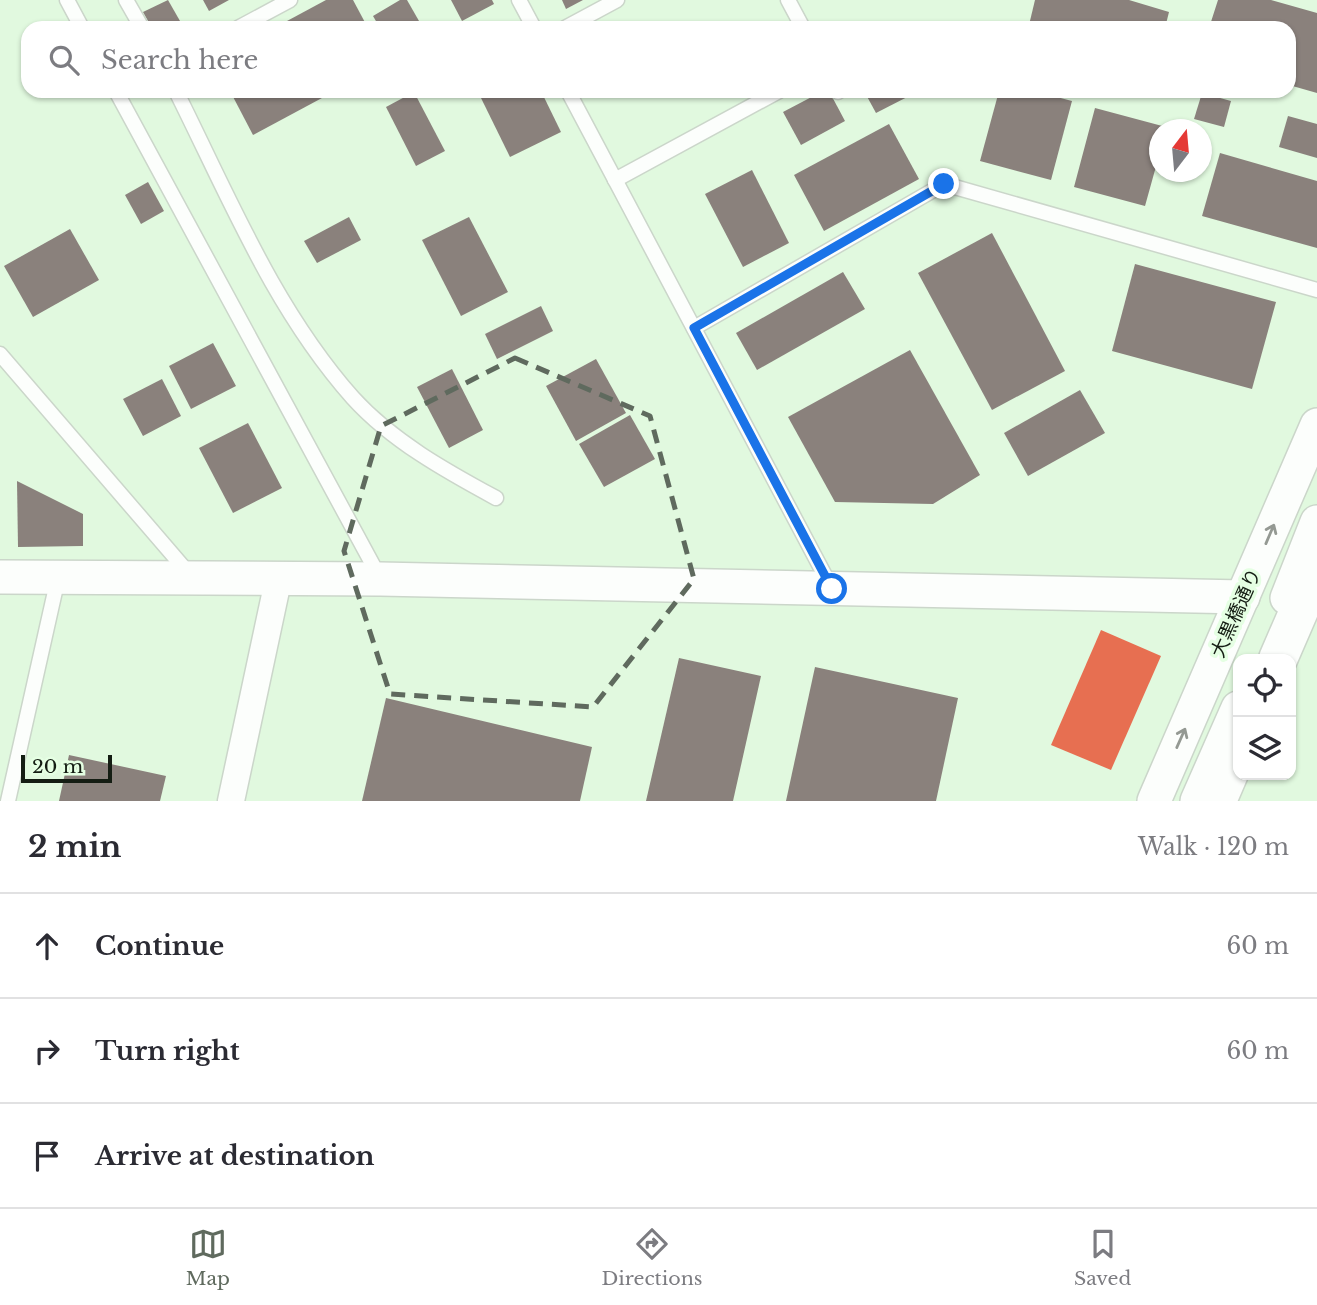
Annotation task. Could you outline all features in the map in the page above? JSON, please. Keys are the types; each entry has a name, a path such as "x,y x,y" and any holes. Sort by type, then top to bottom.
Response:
{"highway":[{"path":"1280,654 1317,569"},
{"path":"1296,657 1317,608"},
{"path":"1217,801 1233,764"},
{"path":"1234,801 1243,780"}],"street":[{"name":"大黒橋通り","path":"1154,801 1317,425"},
{"name":"大黒橋通り","path":"1262,654 1317,522"},
{"path":"0,577 278,581 380,579 1243,597"},
{"path":"231,801 278,581"},
{"path":"1197,801 1234,717"}],"lane":[{"path":"67,0 78,21"},
{"path":"126,0 138,21"},
{"path":"251,21 290,0"},
{"path":"519,0 530,21"},
{"path":"578,21 617,0"},
{"path":"788,0 799,21"},
{"path":"120,98 380,579"},
{"path":"180,98 284,307 316,352 355,400 417,453 496,498"},
{"path":"572,98 832,589"},
{"path":"615,180 766,98"},
{"path":"694,328 944,184 1317,290"},
{"path":"0,354 194,580"},
{"path":"8,801 58,578"}],"highlighted area":[{"path":"515,358 650,416 694,579 593,707 390,694 344,551 381,426"}],"shaded area":[{"path":"0,0 1317,0 1317,801 0,801"}],"building: Shops":[{"path":"1101,630 1161,656 1111,770 1051,745"}],"building: Industry":[{"path":"168,0 180,21 148,21 143,12"},
{"path":"203,0 229,0 209,11"},
{"path":"326,0 353,0 364,21 287,21"},
{"path":"400,0 407,0 419,21 376,21 373,16"},
{"path":"451,0 492,0 494,4 462,21"},
{"path":"562,0 583,0 566,9"},
{"path":"1035,0 1129,0 1169,12 1167,21 1030,21"},
{"path":"1218,0 1271,0 1317,13 1317,93 1296,87 1296,21 1211,21"},
{"path":"234,98 322,98 253,135"},
{"path":"403,98 417,98 445,151 416,166 386,107"},
{"path":"481,98 544,98 561,132 510,157"},
{"path":"810,98 833,98 845,121 801,145 783,112"},
{"path":"868,98 905,98 876,113"},
{"path":"997,98 1061,98 1072,101 1051,180 980,161"},
{"path":"1200,98 1231,101 1224,127 1212,124 1212,119 1194,119"},
{"path":"1095,108 1149,122 1149,182 1152,182 1145,206 1074,187"},
{"path":"1288,116 1317,124 1317,158 1279,147"},
{"path":"889,124 919,179 824,231 794,175"},
{"path":"1220,153 1317,181 1317,248 1202,216"},
{"path":"752,170 789,243 743,267 705,194"},
{"path":"148,182 164,211 141,224 125,195"},
{"path":"349,217 361,240 317,263 304,241"},
{"path":"469,217 508,292 461,316 422,240"},
{"path":"70,229 99,280 33,317 4,266"},
{"path":"992,233 1065,371 992,410 918,273"},
{"path":"1135,264 1276,302 1252,389 1112,351"},
{"path":"843,272 865,309 757,370 736,333"},
{"path":"541,306 553,331 497,359 485,334"},
{"path":"213,343 236,386 191,409 169,366"},
{"path":"910,350 980,475 933,504 835,502 788,417"},
{"path":"596,359 626,413 576,441 546,386"},
{"path":"452,369 483,430 449,448 417,387"},
{"path":"162,379 181,416 143,436 123,399"},
{"path":"1080,390 1105,433 1028,476 1004,433"},
{"path":"630,415 655,459 604,487 579,444"},
{"path":"248,423 282,488 233,513 199,448"},
{"path":"17,481 83,514 83,546 18,547"},
{"path":"679,658 761,676 733,801 646,801"},
{"path":"815,667 958,698 936,801 786,801"},
{"path":"386,698 592,747 580,801 362,801"},
{"path":"69,755 166,776 160,801 59,801"}],"route":[{"path":"832,589 694,328 944,184"}]}
